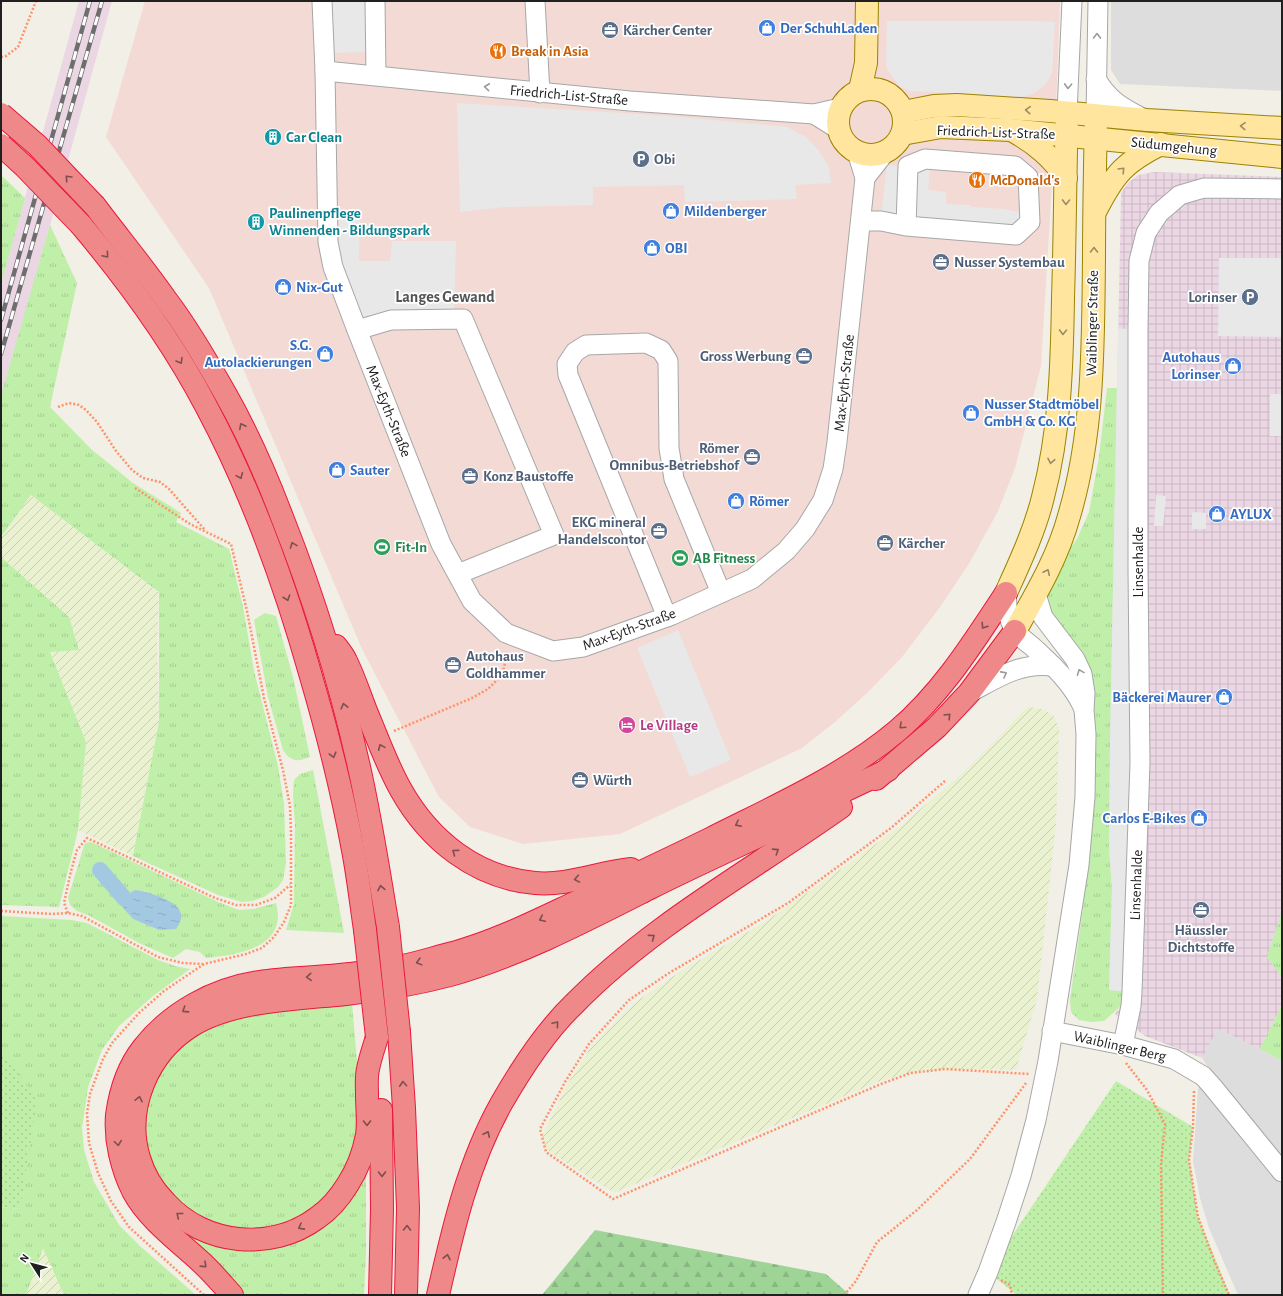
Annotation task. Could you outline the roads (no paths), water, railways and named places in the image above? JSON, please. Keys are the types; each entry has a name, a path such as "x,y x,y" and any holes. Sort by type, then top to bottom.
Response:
{"highway":[{"path":"1,114 37,145 95,206 168,301 227,395 252,444 295,548 320,621 359,768 388,927 399,1032 404,1108 408,1208 406,1295"},
{"path":"1,145 25,167 81,225 111,261 150,314 181,362 231,454 273,558 296,623 320,704 338,773 353,850 365,930 377,1037 381,1104 382,1209 380,1295"},
{"path":"232,1295 204,1265 149,1213 135,1194 124,1171 118,1145 116,1125 119,1102 129,1074 141,1050 160,1029 184,1010 206,998 229,989 258,982 348,974 402,966 458,951 512,932 653,867 818,782 864,755 896,732 921,709 944,683 967,653 1006,593"},
{"path":"320,621 346,661 371,723 401,790 417,814 436,837 455,853 473,865 491,873 513,880 536,883 560,883 615,870 653,867"},
{"path":"438,1295 454,1226 465,1189 482,1145 500,1105 520,1071 572,1005 606,974 692,906 819,823 853,799 888,770 937,727 969,693 1015,631"},
{"path":"377,1037 367,1070 367,1134 360,1159 350,1183 334,1203 317,1218 297,1230 274,1238 252,1240 229,1239 208,1232 188,1222 171,1209 159,1196 148,1178 139,1158 135,1137 135,1117 140,1094 148,1072 160,1054 176,1038 193,1025 216,1014 240,1007 269,1002 351,994 404,986 450,975 489,962 532,946 599,914 805,813 888,770"}],"main road":[{"path":"860,90 866,63 867,1"},
{"path":"857,152 866,155 875,155 886,151 897,144 902,134 904,123 903,112 897,101 889,94 866,63"},
{"path":"838,129 840,108 853,94 860,90 870,88 889,94"},
{"name":"Friedrich-List-Straße","path":"903,112 934,106 956,105 1067,113"},
{"name":"Südumgehung","path":"1067,113 1147,120 1282,128"},
{"name":"Waiblinger Straße","path":"1006,593 1028,543 1043,498 1053,450 1059,407 1062,344 1067,113"},
{"name":"Waiblinger Straße","path":"1015,631 1036,594 1053,559 1069,518 1080,478 1086,443 1091,387 1096,116"},
{"name":"Friedrich-List-Straße","path":"902,134 941,127 1010,130 1066,135"},
{"name":"Friedrich-List-Straße","path":"838,129 847,146 857,152"},
{"path":"1010,130 1044,151 1058,166 1066,178"},
{"name":"Südumgehung","path":"1066,135 1282,157"},
{"path":"1094,214 1107,188 1124,166 1161,144"}],"street":[{"name":"Max-Eyth-Straße","path":"322,1 325,71 328,242 333,266 441,544 472,601 506,633 553,651 584,647 667,617 752,579 786,551 805,529 822,500 833,469 837,442 865,178 857,152"},
{"path":"375,1 376,76"},
{"path":"534,1 540,93"},
{"name":"Waiblinger Straße","path":"1067,113 1072,1"},
{"name":"Waiblinger Straße","path":"1096,116 1098,1"},
{"name":"Friedrich-List-Straße","path":"325,71 630,101 814,114 840,108"},
{"path":"1096,79 1112,100 1147,120"},
{"name":"Friedrich-List-Straße","path":"814,114 838,129"},
{"path":"865,178 886,151"},
{"path":"861,221 881,221 906,226 1016,235 1030,222 1028,177 1015,166 925,159 908,166 906,226"},
{"name":"Linsenhalde","path":"1123,1045 1131,1006 1132,992 1140,763 1138,570 1139,261 1146,233 1159,213 1180,195 1204,188 1282,189"},
{"path":"357,330 391,320 463,319 554,535 458,574"},
{"path":"667,617 568,375 567,364 575,352 586,346 646,343 661,350 668,361 669,448 674,479 721,593"},
{"path":"1006,593 1007,613 1015,631 1066,680 1078,697 1084,710"},
{"path":"978,1295 1006,1222 1023,1169 1036,1120 1048,1061 1079,865 1085,797 1085,693 1082,674 1075,659 1043,617 1036,594"},
{"path":"969,693 1010,671 1041,664 1053,666"},
{"name":"Waiblinger Berg","path":"1052,1031 1123,1045 1174,1059 1203,1076 1282,1172"}],"water":[{"path":"135,890 160,897 177,907 180,911 181,918 176,929 159,930 133,919 123,908 123,905 128,895"}],"waterway":[{"path":"100,870 125,899"}],"railway":[{"path":"1,320 90,1"},
{"path":"1,354 102,1"}],"place":[{"name":"Der SchuhLaden","path":"767,28"},
{"name":"Kärcher Center","path":"610,30"},
{"name":"Break in Asia","path":"498,51"},
{"name":"Car Clean","path":"273,137"},
{"name":"Obi","path":"641,159"},
{"name":"McDonald's","path":"977,180"},
{"name":"Mildenberger","path":"671,211"},
{"name":"Paulinenpflege Winnenden - Bildungspark","path":"256,222"},
{"name":"OBI","path":"652,248"},
{"name":"Nusser Systembau","path":"941,262"},
{"name":"Nix-Gut","path":"283,287"},
{"name":"Lorinser","path":"1250,297"},
{"name":"S.G. Autolackierungen","path":"325,354"},
{"name":"Gross Werbung","path":"804,356"},
{"name":"Autohaus Lorinser","path":"1233,366"},
{"name":"Nusser Stadtmöbel GmbH & Co. KG","path":"971,413"},
{"name":"Römer Omnibus-Betriebshof","path":"752,457"},
{"name":"Sauter","path":"337,470"},
{"name":"Konz Baustoffe","path":"470,476"},
{"name":"Römer","path":"736,501"},
{"name":"AYLUX","path":"1217,514"},
{"name":"EKG mineral Handelscontor","path":"659,531"},
{"name":"Kärcher","path":"885,543"},
{"name":"Fit-In","path":"382,547"},
{"name":"AB Fitness","path":"680,558"},
{"name":"Autohaus Goldhammer","path":"453,665"},
{"name":"Bäckerei Maurer","path":"1224,697"},
{"name":"Le Village","path":"627,725"},
{"name":"Würth","path":"580,780"},
{"name":"Carlos E-Bikes","path":"1199,818"},
{"name":"Häussler Dichtstoffe","path":"1201,910"}],"district":[{"name":"Langes Gewand","path":"445,296"}]}
